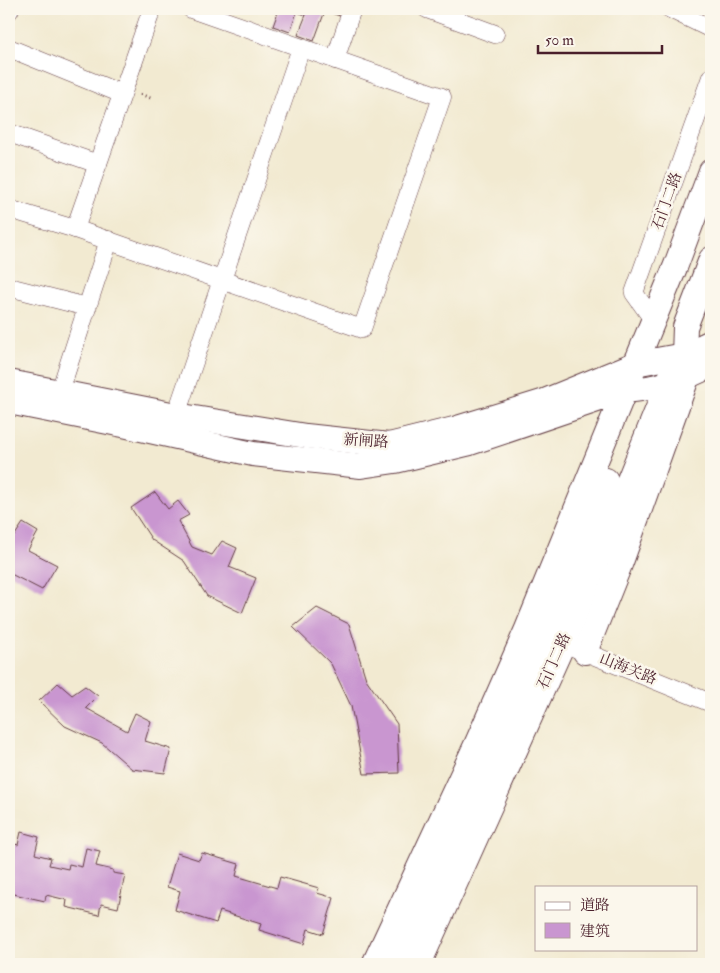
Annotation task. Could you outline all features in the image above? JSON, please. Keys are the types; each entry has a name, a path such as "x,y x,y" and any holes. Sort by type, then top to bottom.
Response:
{"main road":[{"name":"石门二路","path":"635,364 676,266 711,171"},
{"name":"石门二路","path":"585,652 621,562 677,380 684,354 685,327 709,276"},
{"name":"新闸路","path":"9,382 176,415 306,436 389,445 454,429 542,402 635,364 684,354 711,342"},
{"path":"633,390 635,364"},
{"name":"新闸路","path":"9,402 253,454 361,466 395,461 470,443 633,390 677,380 711,365"},
{"name":"石门二路","path":"419,964 553,640 677,380"},
{"name":"石门二路","path":"374,964 553,640 633,390"},
{"name":"石门二路","path":"397,964 434,858 527,629 633,390"}],"street":[{"path":"76,229 152,9"},
{"path":"9,209 109,240 362,329 442,97 301,48 225,14 191,9"},
{"path":"335,60 352,9"},
{"path":"427,9 495,34"},
{"path":"670,9 711,29"},
{"path":"9,48 122,94"},
{"path":"176,415 301,48"},
{"name":"石门二路","path":"654,321 634,293 711,77"},
{"path":"9,133 98,164"},
{"path":"60,391 109,240"},
{"path":"9,287 87,307"},
{"name":"山海关路","path":"553,640 711,702"}],"building":[{"path":"269,9 345,9 343,17 325,11 314,41 298,35 306,15 297,12 290,32 273,26 278,12"},
{"path":"155,492 168,509 178,501 189,515 178,521 192,547 212,555 222,541 237,548 229,567 256,578 242,613 207,596 184,561 152,540 131,508"},
{"path":"23,523 38,532 28,550 57,565 42,590 9,573 9,535 13,538"},
{"path":"317,608 349,624 366,679 397,724 399,773 364,774 351,706 331,664 293,627"},
{"path":"58,683 72,695 85,686 98,696 86,708 127,731 135,713 151,721 145,741 171,749 165,773 132,769 102,743 65,726 39,701"},
{"path":"21,832 39,837 35,854 51,858 49,865 68,869 69,864 82,867 86,848 100,851 96,866 113,870 113,873 125,875 118,908 101,904 99,915 66,907 67,900 46,895 45,901 9,893 9,842 18,845"},
{"path":"177,853 199,860 202,853 239,864 236,876 277,888 280,877 319,888 317,893 334,898 323,934 308,929 304,944 259,930 261,924 220,911 216,923 175,910 180,891 167,887"}]}
